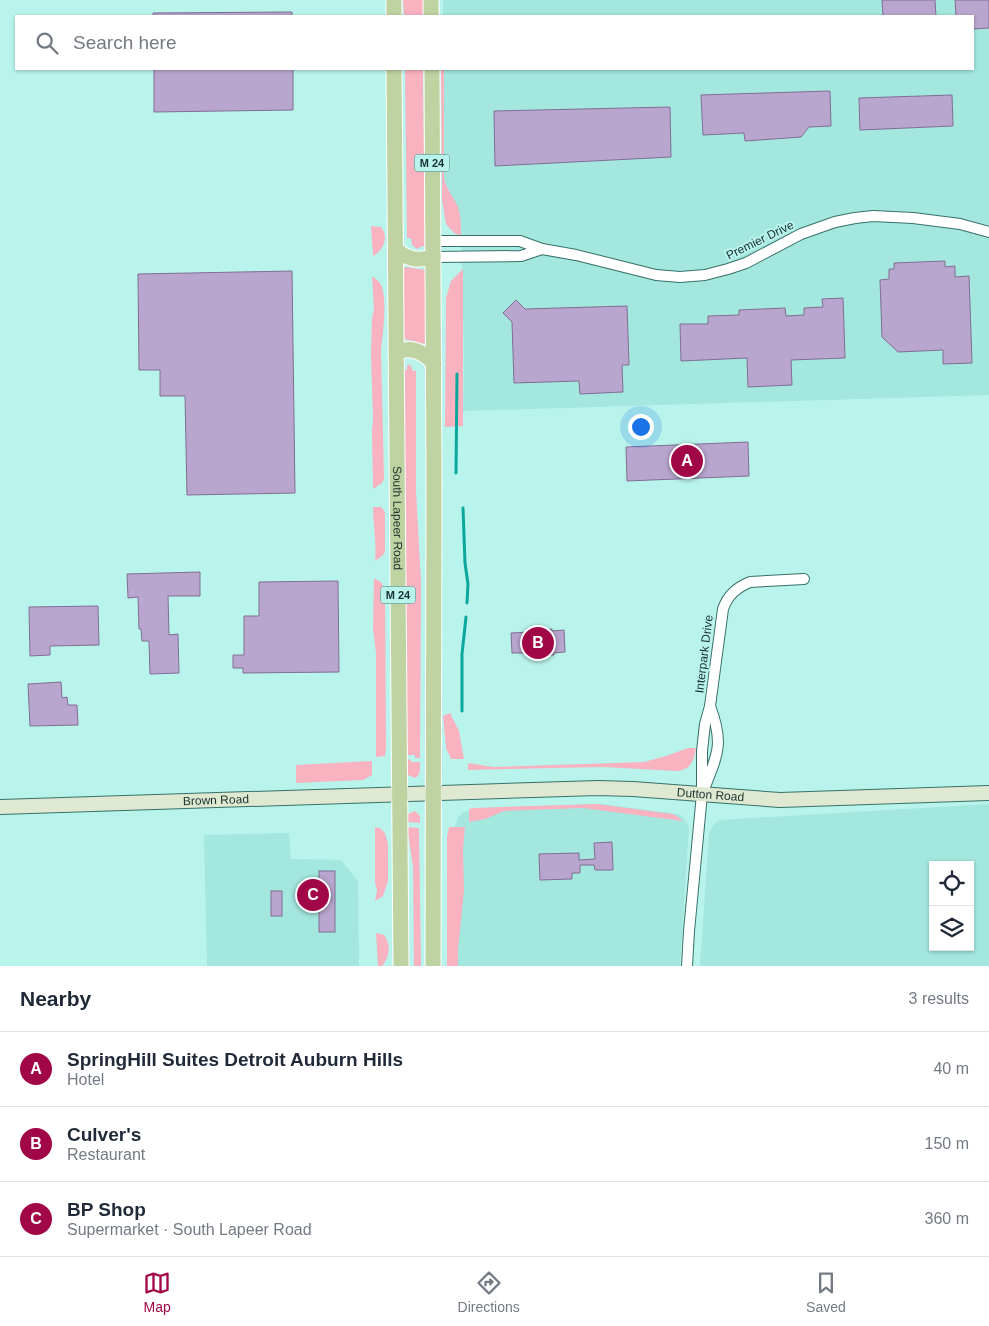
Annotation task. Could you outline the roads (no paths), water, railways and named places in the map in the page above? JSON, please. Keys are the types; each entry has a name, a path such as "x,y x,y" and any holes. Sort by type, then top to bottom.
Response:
{"main road":[{"path":"394,0 394,15"},
{"path":"431,0 431,15"},
{"name":"South Lapeer Road","path":"394,70 401,966"},
{"name":"M 24","path":"432,70 434,364 432,966"},
{"path":"396,249 407,258 420,260 433,257"},
{"path":"397,352 408,349 415,350 428,357 434,364"}],"street":[{"name":"Premier Drive","path":"433,241 520,241 542,249 576,255 656,275 680,277 705,275 746,263 801,234 835,222 855,218 873,216 914,218 960,224 989,232"},
{"name":"Premier Drive","path":"433,257 521,256 542,249"},
{"name":"Interpark Drive","path":"687,966 702,794 702,752 705,724 710,706 720,622 727,600 737,589 750,582 804,579"},
{"name":"Interpark Drive","path":"702,794 718,754 717,725 710,706"},
{"name":"Dutton Road","path":"433,794 616,788 796,800 989,793"},
{"name":"Brown Road","path":"0,808 433,794"}],"waterway":[{"path":"456,473 457,374"},
{"path":"463,508 465,563 468,584 467,603"},
{"path":"462,711 462,654 466,617"}],"place":[{"name":"SpringHill Suites Detroit Auburn Hills","path":"687,461"},
{"name":"Culver's","path":"538,643"},
{"name":"BP Shop","path":"313,895"}]}
